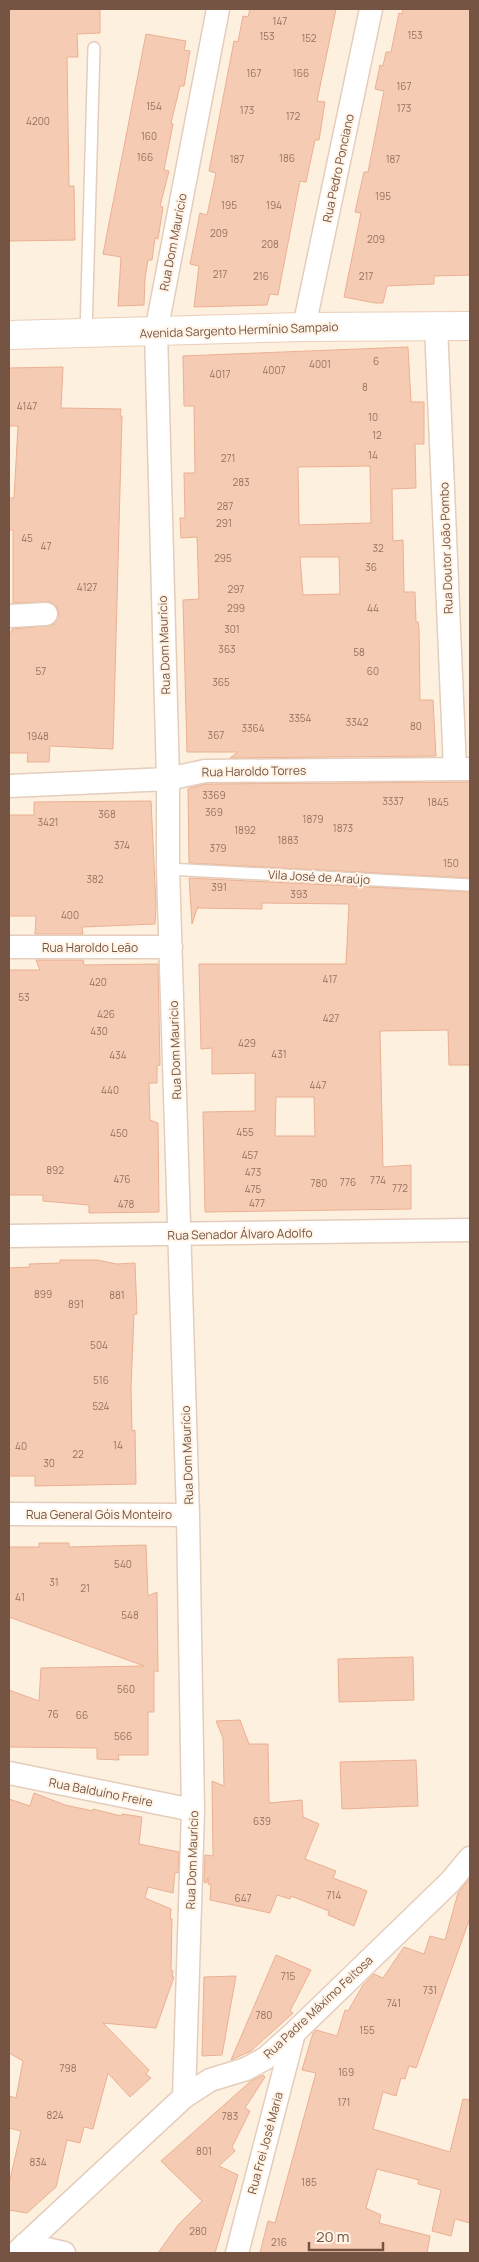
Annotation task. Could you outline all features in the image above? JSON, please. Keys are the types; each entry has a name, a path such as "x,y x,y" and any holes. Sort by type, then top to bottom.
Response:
{"main road":[{"name":"Avenida Sargento Hermínio Sampaio","path":"9,334 86,334 304,327 470,326"}],"street":[{"name":"Rua Dom Maurício","path":"184,2097 193,1810 181,1235 168,868 168,779 156,332 218,9"},
{"name":"Rua Pedro Ponciano","path":"304,327 371,9"},
{"name":"Rua Doutor João Pombo","path":"436,326 463,769"},
{"path":"9,616 46,614"},
{"name":"Rua Haroldo Torres","path":"9,786 168,779 205,771 463,769"},
{"name":"Rua Haroldo Leão","path":"9,947 171,947"},
{"name":"Rua Senador Álvaro Adolfo","path":"9,1236 470,1230"},
{"name":"Rua General Góis Monteiro","path":"9,1514 188,1515"},
{"name":"Rua Balduíno Freire","path":"9,1773 193,1810"},
{"name":"Rua Padre Máximo Feitosa","path":"20,2248 184,2097 210,2080 246,2069 266,2058 460,1884 470,1858"},
{"name":"Rua Frei José Maria","path":"236,2253 294,2033"},
{"path":"20,2248 64,2253"}],"lane":[{"path":"86,334 94,48"},
{"name":"Vila José de Araújo","path":"168,868 470,884"}],"building":[{"path":"9,9 100,9 100,33 77,34 78,57 67,57 69,186 74,186 75,240 9,241"},
{"path":"250,9 336,9 317,101 325,102 319,140 315,140 306,182 300,181 278,295 270,294 267,305 194,307 199,266 190,264 200,213 207,215 216,173 209,171 234,41 238,42 243,16 248,17"},
{"path":"403,9 470,9 470,275 434,276 434,284 387,286 383,303 375,303 344,297 361,213 355,212 364,172 368,172 384,91 375,89 380,65 383,66 386,52 391,52 399,13 402,14"},
{"path":"146,34 186,41 184,50 190,51 184,86 180,86 171,123 173,124 164,170 169,171 160,206 163,207 158,239 155,238 152,260 148,260 144,305 118,306 121,257 103,254"},
{"path":"408,347 411,402 424,402 424,444 415,444 416,488 392,489 393,541 403,540 404,592 415,592 416,622 418,622 419,629 420,700 433,700 436,756 230,758 238,752 187,752 183,600 199,599 197,537 181,538 180,518 185,518 184,473 195,473 194,406 184,406 183,356","holes":["370,466 371,523 299,525 298,467","300,557 339,557 340,594 303,595"]},
{"path":"63,367 61,408 121,409 120,416 122,416 113,749 50,746 49,762 27,762 28,753 9,753 9,632 12,632 12,629 53,625 59,614 57,607 51,602 13,603 13,530 9,530 9,498 14,498 18,426 9,426 9,368"},
{"path":"470,782 470,878 189,863 188,789 190,788 206,784"},
{"path":"151,801 156,905 155,924 82,927 83,934 35,934 36,916 9,916 9,815 34,815 34,802"},
{"path":"189,878 470,892 470,1065 449,1065 448,1030 380,1031 383,1167 411,1165 411,1209 205,1212 203,1112 255,1111 255,1073 212,1074 212,1048 201,1049 199,964 346,964 349,904 262,903 262,909 198,908 198,906 192,924","holes":["276,1097 314,1097 315,1136 275,1136"]},
{"path":"36,960 83,960 84,965 158,964 160,1065 157,1066 157,1083 149,1083 150,1120 158,1123 159,1212 89,1213 89,1205 43,1201 43,1195 9,1195 9,970 40,970"},
{"path":"60,1260 97,1260 117,1264 135,1263 137,1314 134,1314 131,1387 132,1431 135,1430 136,1484 35,1486 35,1476 9,1476 9,1268 30,1267 29,1264 60,1263"},
{"path":"39,1543 69,1543 69,1547 146,1545 148,1596 157,1592 158,1672 154,1670 154,1712 148,1712 148,1755 118,1755 119,1760 97,1759 97,1748 9,1747 9,1690 39,1701 41,1668 144,1666 9,1617 9,1547 39,1547"},
{"path":"413,1657 414,1700 339,1702 338,1659"},
{"path":"240,1720 249,1744 268,1744 269,1803 302,1800 303,1817 319,1824 305,1859 336,1871 333,1878 367,1891 354,1926 328,1915 329,1911 291,1896 290,1899 277,1895 270,1913 210,1900 211,1885 208,1884 208,1878 206,1883 204,1882 205,1855 213,1856 212,1781 224,1786 223,1738 216,1721"},
{"path":"416,1760 418,1806 342,1809 340,1762"},
{"path":"34,1793 65,1805 121,1816 122,1814 142,1817 139,1844 179,1852 178,1873 175,1872 173,1893 148,1887 145,1898 171,1909 170,1919 172,1919 171,1970 173,1971 172,1977 174,1977 156,2028 103,2023 149,2070 146,2074 151,2078 130,2097 108,2073 93,2129 84,2127 80,2143 67,2140 56,2187 27,2213 9,2210 9,2184 21,2131 9,2128 9,2096 16,2098 23,2061 9,2053 9,1799 30,1806"},
{"path":"470,1878 470,1918 416,2068 409,2066 405,2079 401,2078 396,2096 383,2092 373,2129 450,2152 463,2099 470,2100 470,2223 455,2219 451,2236 432,2231 441,2190 418,2184 419,2180 377,2169 366,2208 381,2215 379,2223 430,2236 427,2253 260,2253 268,2221 275,2223 316,2073 302,2070 313,2033 316,2030 337,2036 345,2010 348,2011 363,1985 374,1974 383,1978 404,1947 424,1954 430,1936 445,1940 458,1893"},
{"path":"276,1955 311,1970 290,2011 293,2013 251,2051 231,2060"},
{"path":"236,1976 222,2055 202,2056 204,1977"},
{"path":"263,2075 265,2077 245,2108 250,2111 232,2147 235,2151 219,2166 238,2175 215,2253 158,2253 178,2225 202,2201 161,2161 251,2081"}]}
